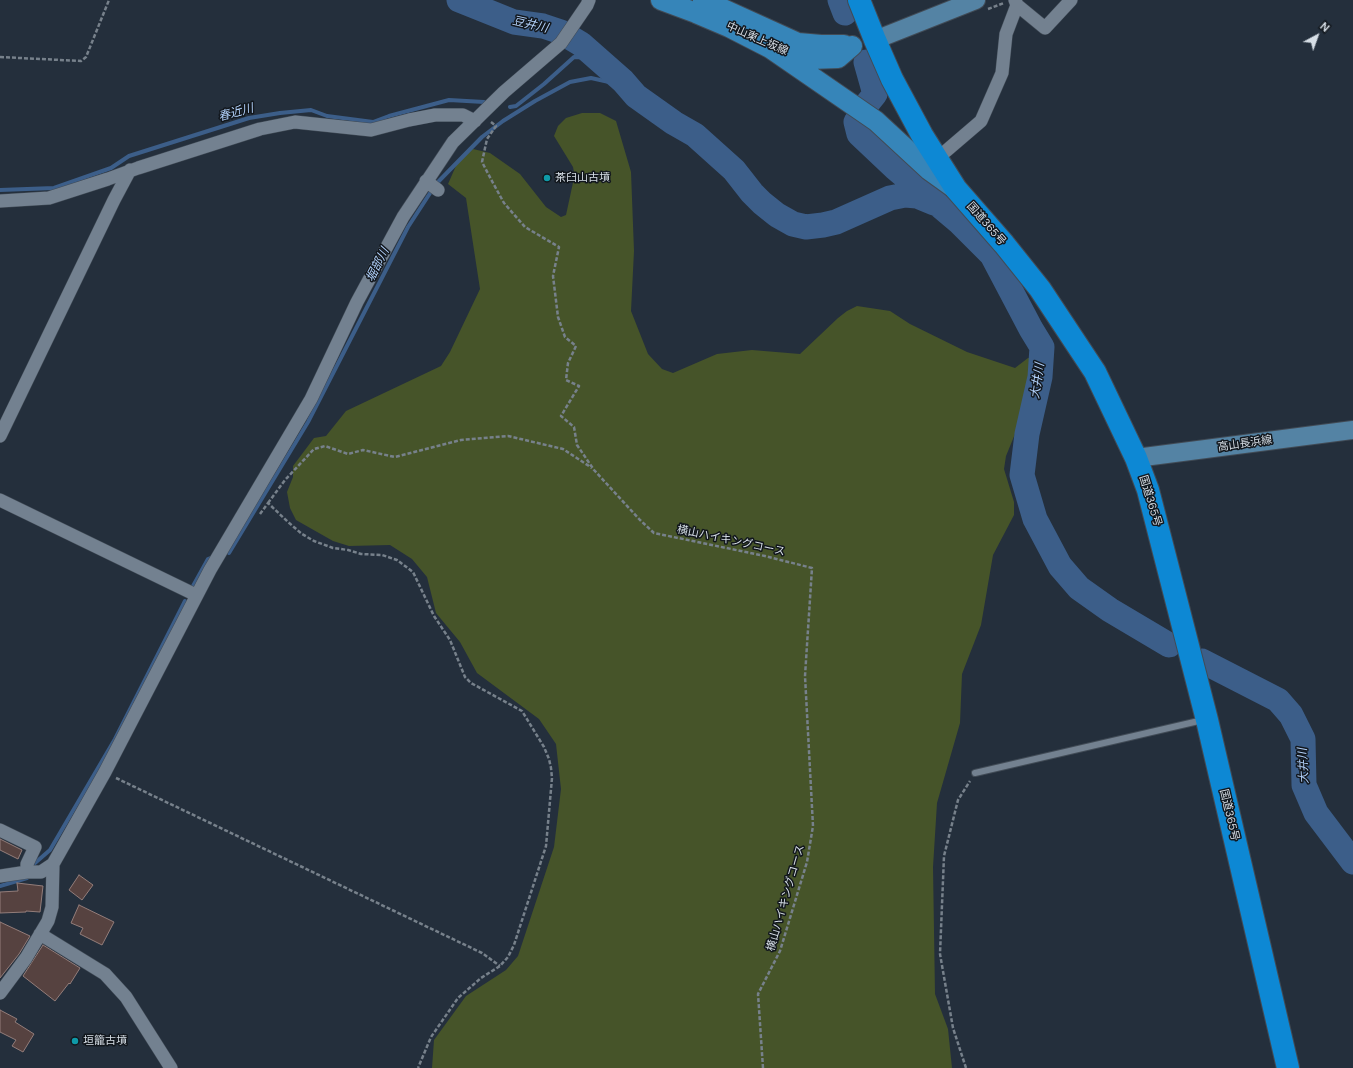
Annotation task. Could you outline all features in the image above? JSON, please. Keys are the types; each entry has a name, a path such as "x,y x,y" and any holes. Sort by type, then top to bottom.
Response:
{"highway":[{"name":"国道365号","path":"859,0 892,79 922,136 956,189 1004,244 1040,289 1095,372 1136,458 1148,490 1207,720 1288,1068"}],"main road":[{"name":"中山東上坂線","path":"661,0 696,12 770,48 791,55 810,59 838,58 852,46"},
{"name":"中山東上坂線","path":"704,0 798,43 852,46 875,40"},
{"path":"875,40 976,0"},
{"path":"770,48 876,121 929,170 956,189"},
{"name":"高山長浜線","path":"1136,458 1353,430"}],"street":[{"path":"0,876 27,872 41,872 53,864 105,772 196,595 311,399 357,302 403,217 432,185 453,142 504,92 561,43 589,0"},
{"path":"935,157 946,151 981,121 1002,73 1006,34 1016,2 1045,28 1070,0"},
{"path":"0,200 48,198 108,179 130,170 260,129 296,122 371,130 435,115 463,115 478,118"},
{"path":"0,436 114,200 130,170"},
{"path":"0,500 196,595"},
{"path":"0,830 35,847 27,864 27,872"},
{"path":"0,993 26,958 48,921 52,907 53,864"},
{"path":"40,934 105,974 126,997 171,1068"}],"lane":[{"path":"975,773 1207,720"}],"path":[{"path":"0,57 81,60 86,57 109,0"},
{"name":"横山ハイキングコース","path":"478,118 496,126 487,139 482,162 504,203 525,227 559,247 553,276 558,317 565,337 576,346 568,363 566,380 579,386 561,416 574,427 577,445 594,470 654,533 765,556 812,568 805,676 813,826 806,862 780,951 758,994 763,1068"},
{"path":"257,519 286,480 314,449 325,446 348,454 363,450 395,457 461,440 508,436 563,449 594,470"},
{"path":"268,503 302,534 314,542 360,554 382,555 397,560 413,572 434,616 450,640 465,677 471,683 522,711 544,747 551,768 550,808 546,846 514,945 508,957 500,966 481,978 458,998 431,1037 418,1068"},
{"path":"105,772 482,953 500,966"},
{"path":"966,1068 954,1028 940,954 944,856 958,800 975,773"}],"green space":[{"path":"582,113 600,113 616,121 631,172 634,251 631,311 648,354 662,369 673,373 717,354 752,350 800,354 838,318 857,306 890,311 910,324 967,352 1015,368 1028,358 1039,358 1048,366 1049,377 1045,392 1015,434 1006,456 1004,469 1014,502 1014,515 993,555 981,625 962,674 960,723 937,803 933,867 935,994 948,1029 952,1068 432,1068 434,1040 466,996 506,970 518,956 554,847 561,789 556,744 539,719 477,673 460,642 436,613 427,577 412,559 390,545 349,546 333,541 296,520 290,508 287,492 293,477 293,466 314,438 326,436 346,411 441,366 450,352 480,289 466,198 448,184 459,159 473,149 490,153 520,174 546,207 561,217 566,215 574,172 573,167 554,136 558,126 566,118"}],"building":[{"path":"0,839 22,850 18,859 0,850"},
{"path":"79,875 93,885 82,900 69,890"},
{"path":"17,883 43,886 40,912 26,911 0,913 0,892 18,891"},
{"path":"79,905 114,922 102,945 80,934 83,928 71,923"},
{"path":"0,922 30,936 19,954 0,978"},
{"path":"43,945 80,968 70,984 69,983 55,1001 23,976"},
{"path":"0,1010 17,1019 15,1022 34,1034 23,1052 12,1046 16,1040 0,1032"}],"waterway":[{"name":"豆井川","path":"459,0 514,22 543,26 561,32 581,44 623,81 636,96 674,123 695,135 734,170 762,203 777,215 793,224 806,227 836,222 890,198 905,195 917,196 934,203"},
{"name":"大井川","path":"840,0 845,13"},
{"name":"春近川","path":"510,107 516,106 544,84 574,57 596,58"},
{"name":"大井川","path":"866,62 875,94 867,104"},
{"name":"堀部川","path":"229,553 308,422 408,227 436,184 482,137 503,121 535,101 570,82 591,78 619,86 623,81"},
{"name":"春近川","path":"0,190 54,188 111,168 129,156 249,118 311,110 327,116 373,122 389,116 449,100 484,102"},
{"name":"大井川","path":"856,122 859,134 895,168 959,222 992,255 1042,347 1040,377 1027,434 1022,475 1035,519 1060,566 1079,588 1110,610 1169,645"},
{"name":"堀部川","path":"193,586 208,559 213,557"},
{"path":"35,863 50,850 115,739 185,601"},
{"name":"大井川","path":"1202,661 1278,700 1291,715 1303,739 1304,785 1316,813 1353,862"},
{"path":"0,886 27,878"}],"place":[{"name":"茶臼山古墳","path":"547,178"},
{"name":"垣籠古墳","path":"75,1041"}]}
